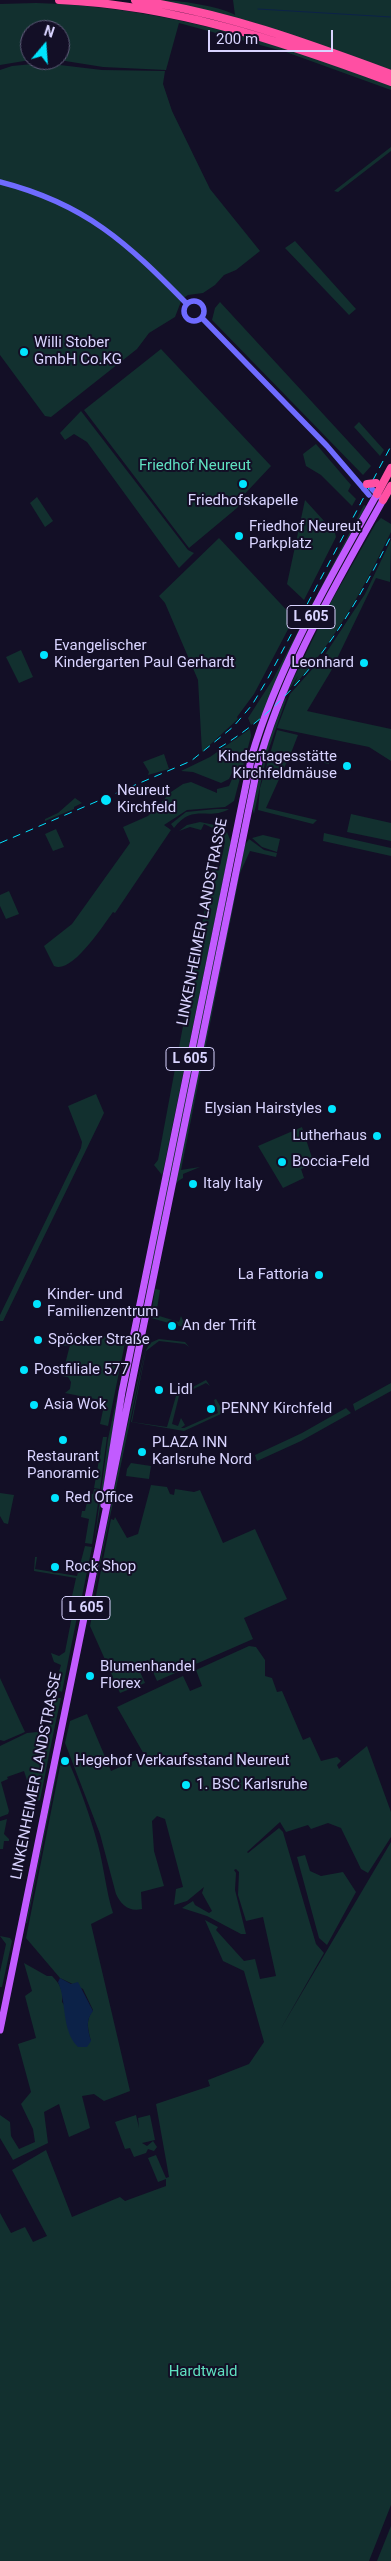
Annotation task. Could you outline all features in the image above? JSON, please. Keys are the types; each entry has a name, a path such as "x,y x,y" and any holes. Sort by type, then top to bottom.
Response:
{"highway":[{"path":"59,0 149,9 222,24 391,82"},
{"path":"135,0 196,11 254,27 391,74"},
{"path":"371,491 391,468"},
{"name":"L 605","path":"381,503 391,486"}],"main road":[{"path":"0,182 56,200 94,220 137,254 187,304"},
{"path":"193,301 201,303 205,311 202,318 195,322 186,318 184,312 187,304 193,301"},
{"path":"202,318 381,503"},
{"name":"LINKENHEIMER LANDSTRASSE","path":"102,1528 114,1439 136,1322 235,832 254,749 271,702 371,491"},
{"name":"LINKENHEIMER LANDSTRASSE","path":"0,2030 248,808 261,753 287,684 381,503"}],"green space":[{"path":"159,0 198,4 235,15 233,0 391,0 391,70 255,23"},
{"path":"36,3 83,6 129,11 173,19 261,41 304,55 391,86 391,90 286,52 179,23 166,70 103,67 70,62 70,20 20,20 20,62 0,65 0,4"},
{"path":"20,65 20,70 70,70 70,66 102,70 165,71 163,84 172,111 210,189 260,251 236,270 224,275 215,285 203,293 188,295 182,299 175,317 149,333 137,349 51,417 45,416 0,355 0,70"},
{"path":"391,147 391,151 338,192 334,191"},
{"path":"295,241 356,309 349,315 285,248"},
{"path":"220,302 371,466 363,475 212,320 215,308"},
{"name":"Friedhof Neureut","path":"161,349 271,466 240,499 243,501 237,508 189,548 84,410"},
{"path":"81,411 188,550 194,553 179,568 87,442 74,434 65,440 60,433"},
{"path":"359,422 384,450 380,456 354,427"},
{"path":"316,444 351,485 348,491 356,499 352,506 321,475 306,466 303,454"},
{"path":"37,497 53,521 45,527 30,503"},
{"path":"305,500 335,533 336,537 304,600 287,584"},
{"path":"364,505 366,506 321,591 260,719 251,725 248,718 273,679"},
{"path":"381,518 391,524 391,532 370,573 335,633 293,687 298,676 286,694 331,602 376,523"},
{"path":"219,538 294,618 254,694 237,717 238,719 202,752 198,680 165,603 159,596"},
{"path":"391,540 390,582 376,578 331,671 307,711 391,729 391,761 369,747 277,728 290,694 324,656 365,594"},
{"path":"21,650 33,677 19,683 6,657"},
{"path":"287,697 267,754 254,814 252,807 268,743 284,700"},
{"path":"250,729 251,736 234,801 225,807 187,810 164,825 171,830 115,913 113,912 78,957 61,967 54,966 44,946 72,924 130,843 123,827 148,816 171,792 183,784 191,782 217,793 217,789 229,786 236,770 233,771 229,779 221,783 193,772 181,771 210,757"},
{"path":"277,730 298,735 291,753 329,761 329,764 311,760 310,763 307,762 307,758 290,755 266,808 317,820 313,824 258,810 260,788"},
{"path":"164,754 169,769 148,775 149,772 143,762"},
{"path":"75,798 82,803 74,807 74,809 45,821 45,819 58,813"},
{"path":"229,809 214,814 194,814 188,816 181,820 174,828 171,824 186,812"},
{"path":"351,814 391,823 391,841 347,832"},
{"path":"200,822 215,825 225,832 219,838 221,832 204,824 201,830 190,827 179,831 187,825"},
{"path":"56,829 64,847 53,851 45,834"},
{"path":"227,832 231,842 147,1249 162,1175 154,1165 158,1160 213,865 220,866 225,842 218,840"},
{"path":"324,833 391,848 391,856 323,841"},
{"path":"263,835 280,839 277,852 262,847 252,838"},
{"path":"249,839 264,850 277,853 276,857 250,851 240,873 181,1170 200,1167 183,1174 183,1178 174,1187 245,845"},
{"path":"9,891 19,914 6,919 0,906 0,895"},
{"path":"227,894 226,908 143,1312 157,1232"},
{"path":"96,1094 104,1113 3,1321 0,1321 0,1315 81,1148 82,1142 68,1106"},
{"path":"302,1127 314,1164 301,1169 304,1178 283,1188 258,1146"},
{"path":"155,1289 160,1290 156,1315 179,1322 181,1316 184,1323 183,1327 151,1318"},
{"path":"114,1336 121,1338 125,1343 108,1426 100,1424 105,1401 65,1393 70,1389 71,1382 68,1377 62,1376 70,1345 63,1346 64,1338"},
{"path":"159,1339 185,1342 189,1347 185,1344 159,1341 146,1351 132,1422 167,1427 176,1396 206,1380 210,1386 206,1383 179,1396 172,1424 178,1426 181,1418 185,1425 181,1428 184,1428 218,1413 214,1400 216,1399 223,1411 221,1414 184,1431 131,1422 146,1350 150,1343"},
{"path":"146,1345 85,1636 124,1440"},
{"path":"123,1369 94,1544 108,1439"},
{"path":"391,1383 391,1391 355,1411 353,1404"},
{"path":"346,1408 351,1413 301,1441 257,1461 255,1455 302,1433"},
{"path":"103,1437 107,1437 100,1489 94,1488"},
{"path":"131,1463 151,1466 149,1479 126,1476 127,1469"},
{"path":"151,1485 167,1487 170,1494 174,1495 175,1489 194,1492 200,1490 223,1543 255,1529 287,1599 244,1618 253,1639 157,1681 148,1660 137,1665 145,1683 120,1693 90,1626 111,1519 114,1520 115,1517 127,1538 138,1534"},
{"path":"94,1489 100,1490 92,1544 85,1543 89,1519 81,1517 82,1511 85,1511 89,1493 93,1494"},
{"path":"0,1493 14,1495 8,1524 4,1523 0,1516"},
{"path":"85,1546 92,1547 80,1606 71,1601 76,1578 34,1571 35,1557 37,1557 35,1569 77,1576"},
{"path":"74,1606 79,1607 62,1692 54,1688 61,1665 54,1662 51,1653 59,1656 65,1652"},
{"name":"Hardtwald","path":"249,1646 256,1647 265,1660 265,1676 272,1678 277,1692 282,1691 303,1740 310,1737 321,1761 337,1757 341,1761 337,1765 339,1769 367,1746 391,1812 391,1837 368,1873 361,1869 341,1828 328,1823 311,1829 308,1825 286,1832 280,1822 247,1852 279,1828 283,1832 316,1944 324,1953 280,2030 391,1842 391,2505 369,2561 0,2561 0,2213 11,2233 25,2227 33,2242 47,2236 12,2170 46,2150 72,2217 120,2197 125,2201 166,2186 166,2179 158,2182 148,2158 156,2155 166,2178 169,2177 156,2104 210,2086 208,2080 249,2064 264,2042 244,1971 223,1961 205,1920 218,1927 216,1930 244,1961 255,1959 260,1979 276,1976 263,1917 246,1921 238,1895 239,1872 236,1869 234,1870 236,1873 235,1890 246,1934 241,1934 207,1916 182,1908 193,1901 195,1905 209,1913 212,1911 202,1893 204,1887 187,1901 174,1905 176,1889 183,1887 165,1819 157,1816 152,1821 154,1851 164,1886 141,1892 142,1909 137,1910 126,1907 120,1901 116,1894 100,1834 65,1743 70,1721 87,1714 111,1771 145,1756 117,1707 183,1676 190,1691 202,1686 196,1670"},
{"path":"0,1678 25,1732 4,1741 0,1740"},
{"path":"61,1698 40,1800 34,1802 24,1771 7,1777 8,1779 1,1782 9,1811 8,1814 0,1817 0,1746 27,1733 47,1731 55,1700"},
{"path":"62,1756 67,1758 80,1789 100,1853 113,1913 91,1924 130,2091 104,2101 94,2094 82,2096 90,2128 69,2137 59,2104 44,2112 48,2143 13,2160 0,2138 0,2115 10,2122 11,2136 19,2149 35,2142 33,2129 21,2104 31,2092 18,2044 36,2038 25,1996 32,1991 24,1963 55,1979 62,1991 62,2002 91,2041 88,2021 93,2010 83,1989 60,1978 26,1938"},
{"path":"60,1758 27,1923 26,1923 56,1772"},
{"path":"7,1819 4,1834 9,1841 4,1841 3,1849 0,1849 0,1821"},
{"path":"305,1855 310,1871 321,1876 343,1872 356,1892 327,1945 319,1938 297,1857"},
{"path":"0,1936 10,1938 12,1941 2,1987 0,1987 0,1972 6,1944"},
{"path":"136,2115 139,2128 138,2118 150,2115 155,2140 142,2143 147,2146 153,2141 157,2147 154,2151 148,2149 146,2153 134,2157 130,2148 125,2149 115,2122"},
{"path":"391,2526 391,2561 377,2561"}],"water":[{"path":"60,1978 71,1984 78,1982 93,2011 88,2022 91,2041 87,2047 78,2047 69,2032 58,1982"}],"waterway":[{"path":"258,9 391,17"}],"railway":[{"path":"0,843 191,761 233,727 252,705 267,680 391,446"},
{"path":"219,748 275,706 299,681 340,627 358,598 391,536"}],"place":[{"name":"Willi Stober GmbH Co.KG","path":"24,352"},
{"name":"Friedhofskapelle","path":"243,484"},
{"name":"Friedhof Neureut Parkplatz","path":"239,536"},
{"name":"Evangelischer Kindergarten Paul Gerhardt","path":"44,655"},
{"name":"Leonhard","path":"364,663"},
{"name":"Kindertagesstätte Kirchfeldmäuse","path":"347,766"},
{"name":"Neureut Kirchfeld","path":"106,800"},
{"name":"Elysian Hairstyles","path":"332,1109"},
{"name":"Lutherhaus","path":"377,1136"},
{"name":"Boccia-Feld","path":"282,1162"},
{"name":"Italy Italy","path":"193,1184"},
{"name":"La Fattoria","path":"319,1275"},
{"name":"Kinder- und Familienzentrum","path":"37,1304"},
{"name":"An der Trift","path":"172,1326"},
{"name":"Spöcker Straße","path":"38,1340"},
{"name":"Postfiliale 577","path":"24,1370"},
{"name":"Lidl","path":"159,1390"},
{"name":"Asia Wok","path":"34,1405"},
{"name":"PENNY Kirchfeld","path":"211,1409"},
{"name":"Restaurant Panoramic","path":"63,1440"},
{"name":"PLAZA INN Karlsruhe Nord","path":"142,1452"},
{"name":"Red Office","path":"55,1498"},
{"name":"Rock Shop","path":"55,1567"},
{"name":"Blumenhandel Florex","path":"90,1676"},
{"name":"Hegehof Verkaufsstand Neureut","path":"65,1761"},
{"name":"1. BSC Karlsruhe","path":"186,1785"}]}
